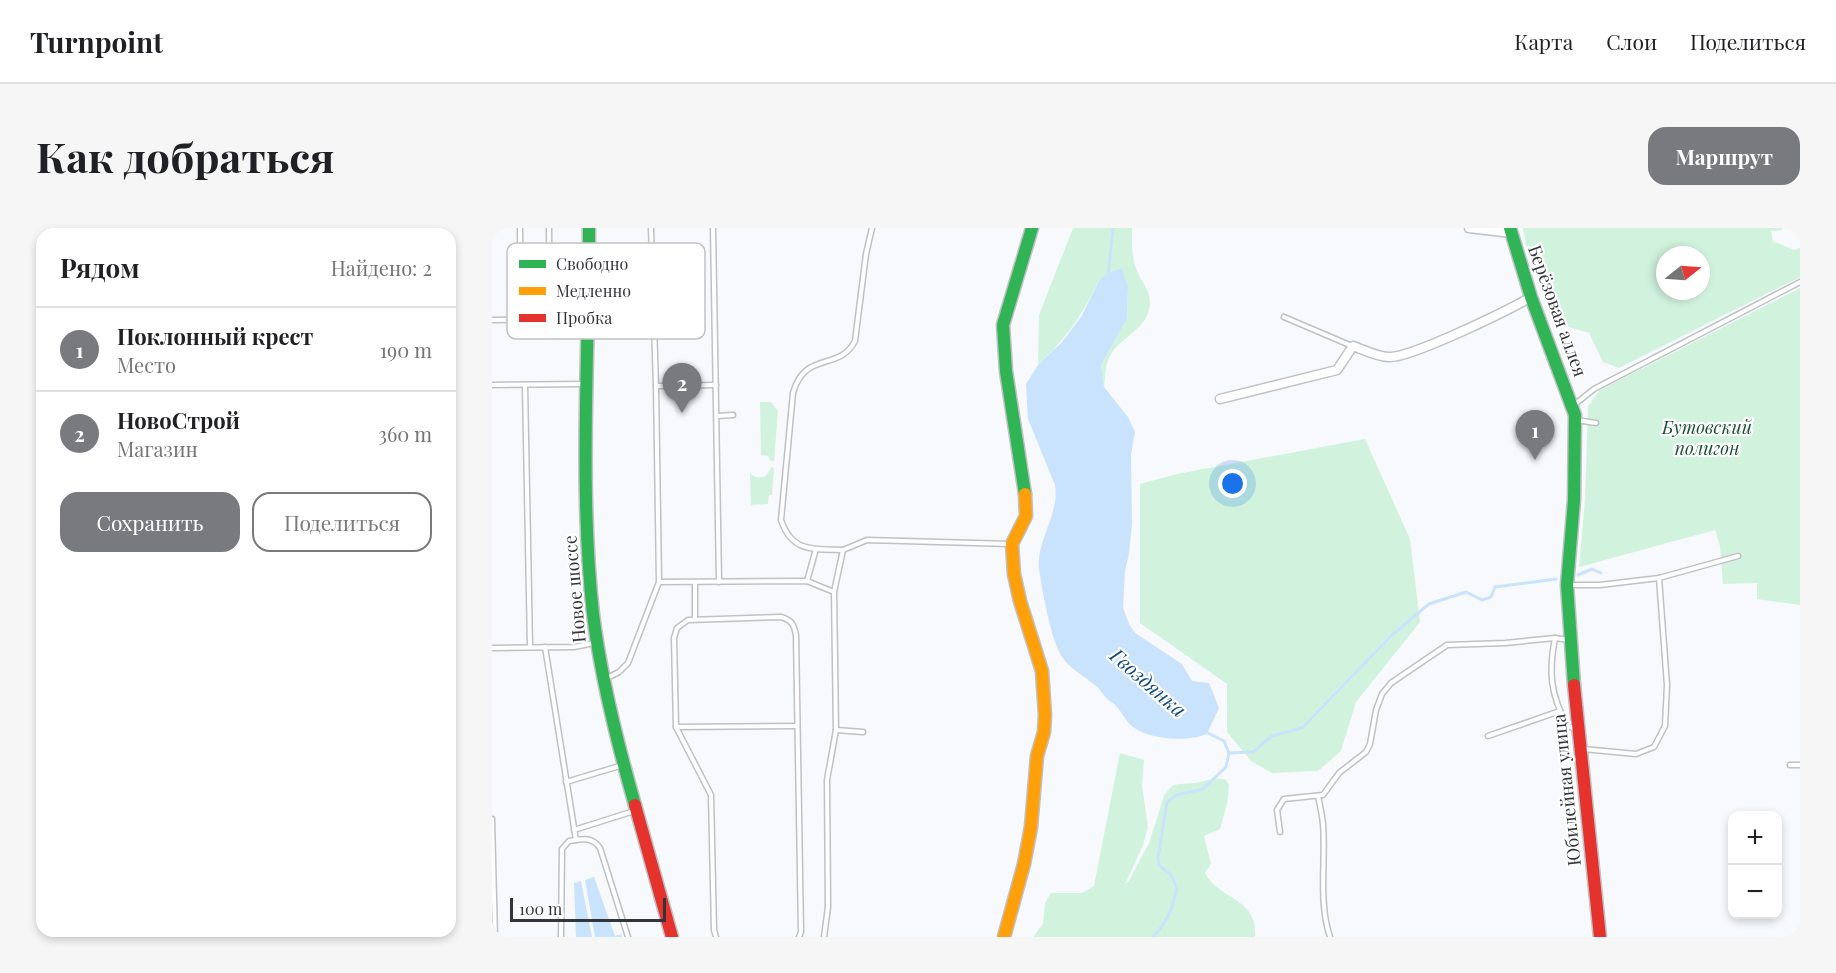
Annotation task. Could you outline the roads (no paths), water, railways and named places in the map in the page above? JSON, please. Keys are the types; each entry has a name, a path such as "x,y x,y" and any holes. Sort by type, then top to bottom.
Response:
{"street":[{"name":"Новое шоссе","path":"589,228 589,243"},
{"path":"1004,937 1024,864 1031,827 1037,756 1044,732 1045,715 1042,670 1014,574 1012,544 1026,516 1025,489 1006,371 1003,325 1032,228"},
{"path":"1469,228 1510,231"},
{"name":"Берёзовая аллея","path":"1510,231 1531,297 1573,406"},
{"path":"1220,399 1337,370 1353,346 1388,357 1407,355 1531,297"},
{"name":"Новое шоссе","path":"588,339 588,561 598,642 604,680 624,765 672,937"},
{"name":"Юбилейная улица","path":"1573,406 1576,420 1574,500 1567,585 1570,637 1600,937"}],"lane":[{"path":"520,228 520,243"},
{"path":"549,228 549,243"},
{"path":"651,228 651,243"},
{"path":"713,228 720,582"},
{"path":"872,228 866,254 855,341 843,356 819,363 804,371 796,382 781,520 789,538 797,545 816,549 843,550 867,540 1012,544"},
{"path":"1573,406 1594,389 1800,282"},
{"path":"1284,317 1353,346"},
{"path":"492,320 507,319"},
{"path":"604,680 619,672 628,663 659,582 655,339"},
{"path":"492,386 588,384"},
{"path":"525,385 530,647"},
{"path":"656,386 716,385"},
{"path":"717,416 733,416"},
{"path":"1576,420 1596,423"},
{"path":"807,581 816,549"},
{"path":"824,937 828,908 827,780 836,730 834,592 843,550"},
{"path":"1567,585 1600,585 1659,578 1738,556"},
{"path":"1581,749 1635,754 1654,747 1665,726 1667,685 1659,578"},
{"path":"659,582 807,581 834,592"},
{"path":"694,582 695,618"},
{"path":"716,937 711,795 676,727 674,638 677,628 682,623 695,618 781,617 790,621 796,635 801,932 799,937"},
{"path":"1280,832 1277,810 1284,799 1323,795 1339,773 1366,752 1370,744 1376,710 1386,688 1446,645 1505,643 1570,637"},
{"path":"1554,638 1550,664 1555,702 1568,726 1579,730"},
{"path":"492,648 574,647 598,642"},
{"path":"544,647 576,840"},
{"path":"1488,736 1560,711"},
{"path":"676,727 797,726"},
{"path":"836,730 863,732"},
{"path":"566,782 624,765"},
{"path":"1790,765 1800,765"},
{"path":"1318,796 1323,824 1323,895 1326,926 1330,937"},
{"path":"574,830 636,811"},
{"path":"492,819 495,937"},
{"path":"561,937 562,849 566,843 589,838 600,848 628,937"}],"water":[{"path":"1122,268 1128,288 1127,319 1101,365 1104,387 1128,417 1135,432 1131,455 1132,524 1125,571 1123,608 1135,633 1182,664 1192,681 1209,683 1219,708 1207,734 1199,737 1180,739 1159,737 1133,727 1098,688 1065,661 1058,649 1051,627 1039,569 1041,548 1056,496 1055,485 1028,419 1026,384 1038,365 1062,342 1081,317 1099,281 1108,273"},
{"path":"594,877 615,936 621,934 622,937 595,937 585,880"},
{"path":"581,881 592,937 576,937 574,883"}],"waterway":[{"name":"Гвоздянка","path":"1108,276 1113,228"},
{"path":"1578,575 1592,569 1601,573"},
{"path":"1229,753 1253,752 1272,736 1302,728 1391,636 1429,604 1466,592 1482,600 1491,597 1495,587 1556,579"},
{"name":"Гвоздянка","path":"1153,937 1169,915 1177,888 1171,875 1159,865 1158,858 1167,802 1177,795 1203,789 1226,767 1229,753 1224,741 1204,731"}],"place":[{"name":"НовоСтрой","path":"682,413"},
{"name":"Поклонный крест","path":"1535,460"}],"park label":[{"name":"Бутовский полигон","path":"1707,438"}]}
